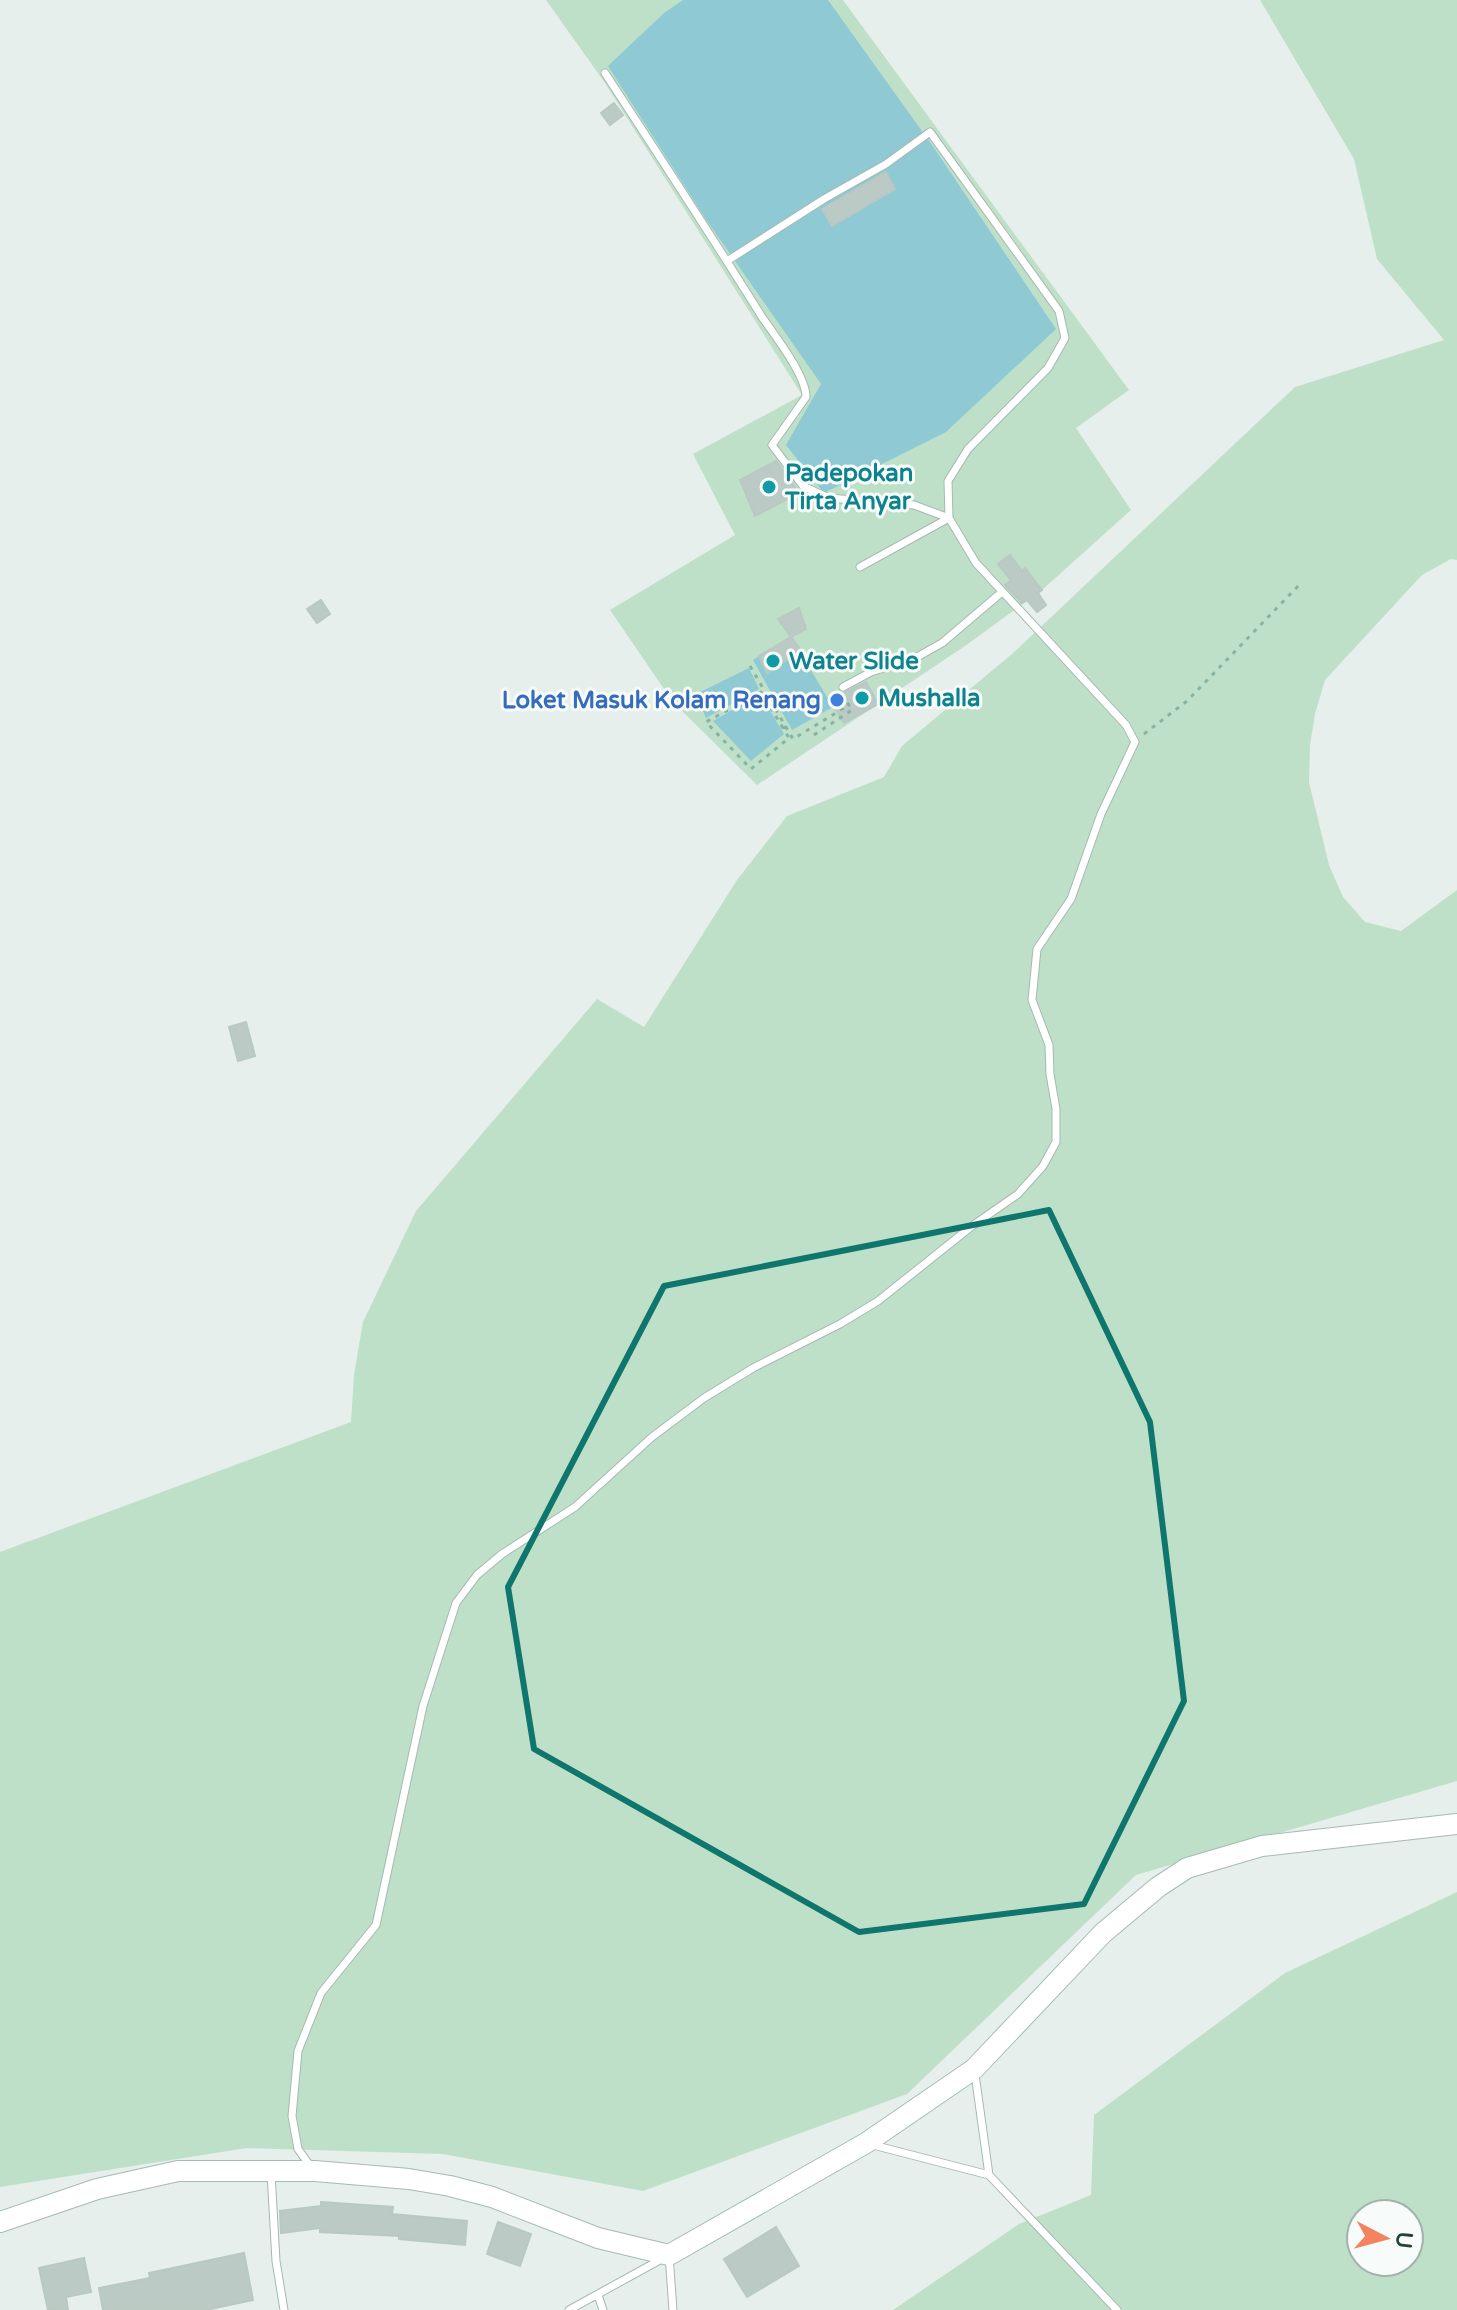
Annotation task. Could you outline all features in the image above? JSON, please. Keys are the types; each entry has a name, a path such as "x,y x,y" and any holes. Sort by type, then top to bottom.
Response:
{"main road":[{"path":"0,2222 97,2189 178,2171 315,2171 409,2179 450,2186 519,2207 598,2238 669,2255 866,2143 974,2069 1103,1933 1158,1887 1187,1868 1262,1846 1457,1824"}],"lane":[{"path":"605,73 729,260 806,391 806,397 772,445 803,486 829,498 914,505 949,518"},
{"path":"315,2171 298,2149 293,2127 292,2091 298,2051 321,1993 376,1925 423,1706 456,1603 477,1575 502,1554 575,1507 652,1437 704,1398 878,1301 972,1226 1018,1194 1043,1166 1056,1142 1049,1045 1033,1005 1037,949 1071,899 1101,814 1135,742 1110,706 976,563 949,518 948,481 968,449 1048,368 1065,338 1059,311 930,132 886,164 824,199 729,260"},
{"path":"860,567 949,518"},
{"path":"843,687 871,672 917,657 942,643 1002,592"},
{"path":"974,2069 989,2175"},
{"path":"866,2143 989,2175 1117,2310"},
{"path":"271,2171 273,2229 284,2310"},
{"path":"569,2310 669,2255 673,2310"},
{"path":"598,2295 603,2310"}],"path":[{"path":"1135,742 1187,701 1302,582"},
{"path":"750,666 784,727 789,738 751,769 706,722 761,692 784,727 793,739 849,705 852,710 814,735"}],"highlighted area":[{"path":"1049,1210 1150,1422 1184,1701 1084,1904 859,1932 534,1749 508,1587 664,1286"}],"green space":[{"path":"546,0 843,0 1129,390 1076,428 1131,510 1042,590 965,646 757,785 673,702 610,610 735,535 693,454 802,395 605,83"},
{"path":"1260,0 1457,0 1457,560 1451,559 1422,575 1325,680 1310,745 1309,782 1329,865 1343,897 1365,922 1401,931 1457,890 1457,1781 1136,1875 907,2094 643,2191 443,2154 247,2148 0,2187 0,1552 351,1422 354,1375 363,1322 416,1211 597,999 644,1027 737,880 787,816 884,777 902,746 1013,653 1295,387 1444,340 1377,259 1354,159"},
{"path":"1457,1892 1457,2310 893,2310 1019,2224 1091,2195 1094,2115 1285,1973"}],"water":[{"path":"683,0 828,0 932,145 1056,329 946,432 824,493 786,445 821,384 705,218 608,66 664,13"},
{"path":"791,637 833,707 792,730 753,660"},
{"path":"749,668 759,689 706,718 696,694"},
{"path":"760,694 784,734 751,761 713,721"}],"building":[{"path":"614,103 623,115 610,125 601,113"},
{"path":"886,172 895,189 832,226 822,209"},
{"name":"Padepokan Tirta Anyar","path":"776,461 799,493 755,516 740,480"},
{"path":"1010,555 1042,590 1038,593 1046,605 1037,612 1027,600 1022,603 1005,585 1011,580 998,564"},
{"path":"321,600 330,614 317,623 307,609"},
{"path":"799,608 806,629 791,637 778,619"},
{"name":"Water Slide","path":"791,637 801,650 767,673 759,656"},
{"path":"866,682 878,704 844,723 830,700"},
{"path":"246,1022 255,1056 238,1061 229,1027"},
{"path":"321,2202 393,2207 392,2214 467,2221 465,2245 399,2239 399,2236 320,2232 320,2228 281,2233 280,2211 321,2206"},
{"path":"498,2222 531,2234 520,2266 487,2254"},
{"path":"776,2227 799,2266 747,2297 724,2259"},
{"path":"244,2253 253,2300 206,2310 103,2310 99,2288 150,2278 149,2273"},
{"path":"84,2258 91,2292 66,2297 68,2310 48,2310 39,2268"}],"place":[{"name":"Padepokan Tirta Anyar","path":"769,487"},
{"name":"Water Slide","path":"773,661"},
{"name":"Mushalla","path":"862,698"},
{"name":"Loket Masuk Kolam Renang","path":"837,700"}]}
